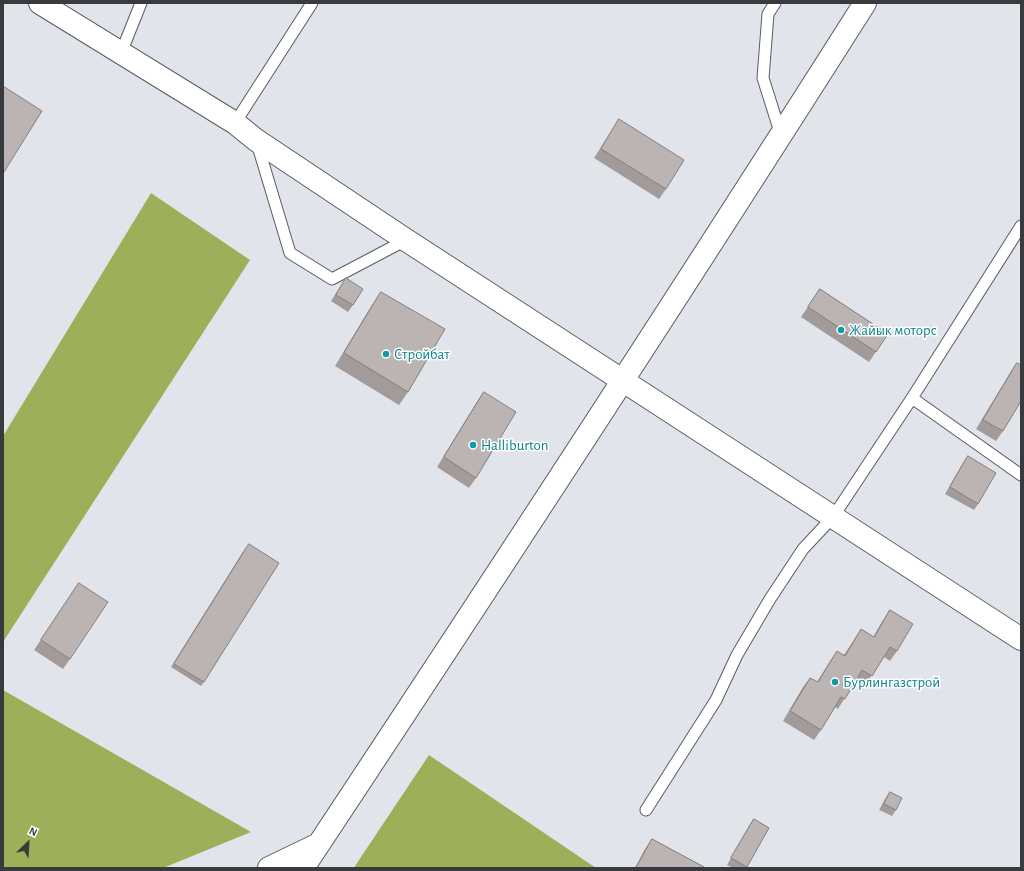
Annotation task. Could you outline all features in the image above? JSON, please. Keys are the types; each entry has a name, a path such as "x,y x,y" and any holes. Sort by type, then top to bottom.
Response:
{"street":[{"path":"40,3 235,123 256,140 406,240 1021,639"},
{"path":"303,868 622,380 865,3"},
{"path":"269,868 320,843"},
{"path":"318,868 320,843"}],"lane":[{"path":"121,53 141,3"},
{"path":"235,123 312,3"},
{"path":"775,3 768,14 763,78 781,135"},
{"path":"256,140 290,253 332,279 406,240"},
{"path":"646,810 716,700 737,655 802,549 832,517 912,398 1021,226"},
{"path":"912,398 1021,475"}],"green space":[{"path":"151,193 250,260 3,642 3,436"},
{"path":"3,690 251,832 163,868 3,868"},
{"path":"429,755 596,868 356,868 355,866"}],"building":[{"path":"3,86 42,111 4,172 3,171"},
{"path":"619,119 684,160 666,189 601,149"},
{"path":"346,278 363,289 353,305 336,295"},
{"path":"820,289 888,334 876,352 808,307"},
{"name":"Стройбат","path":"381,292 445,329 408,392 344,353"},
{"path":"1017,363 1021,365 1021,401 1003,431 983,420"},
{"name":"Halliburton","path":"484,392 516,412 476,478 444,457"},
{"path":"968,456 996,473 978,504 950,487"},
{"path":"249,544 279,563 204,682 174,664"},
{"path":"79,583 108,602 70,659 41,640"},
{"name":"Бурлингазстрой","path":"890,610 913,624 897,651 890,647 872,676 862,670 845,699 841,697 821,730 790,711 810,678 818,682 837,651 845,656 861,629 874,637"},
{"path":"890,792 902,798 896,810 884,804"},
{"path":"754,819 769,828 747,867 731,858"},
{"path":"652,839 706,868 636,868"}],"place":[{"name":"Жайык моторс","path":"841,330"},
{"name":"Стройбат","path":"386,354"},
{"name":"Halliburton","path":"473,445"},
{"name":"Бурлингазстрой","path":"835,682"}]}
